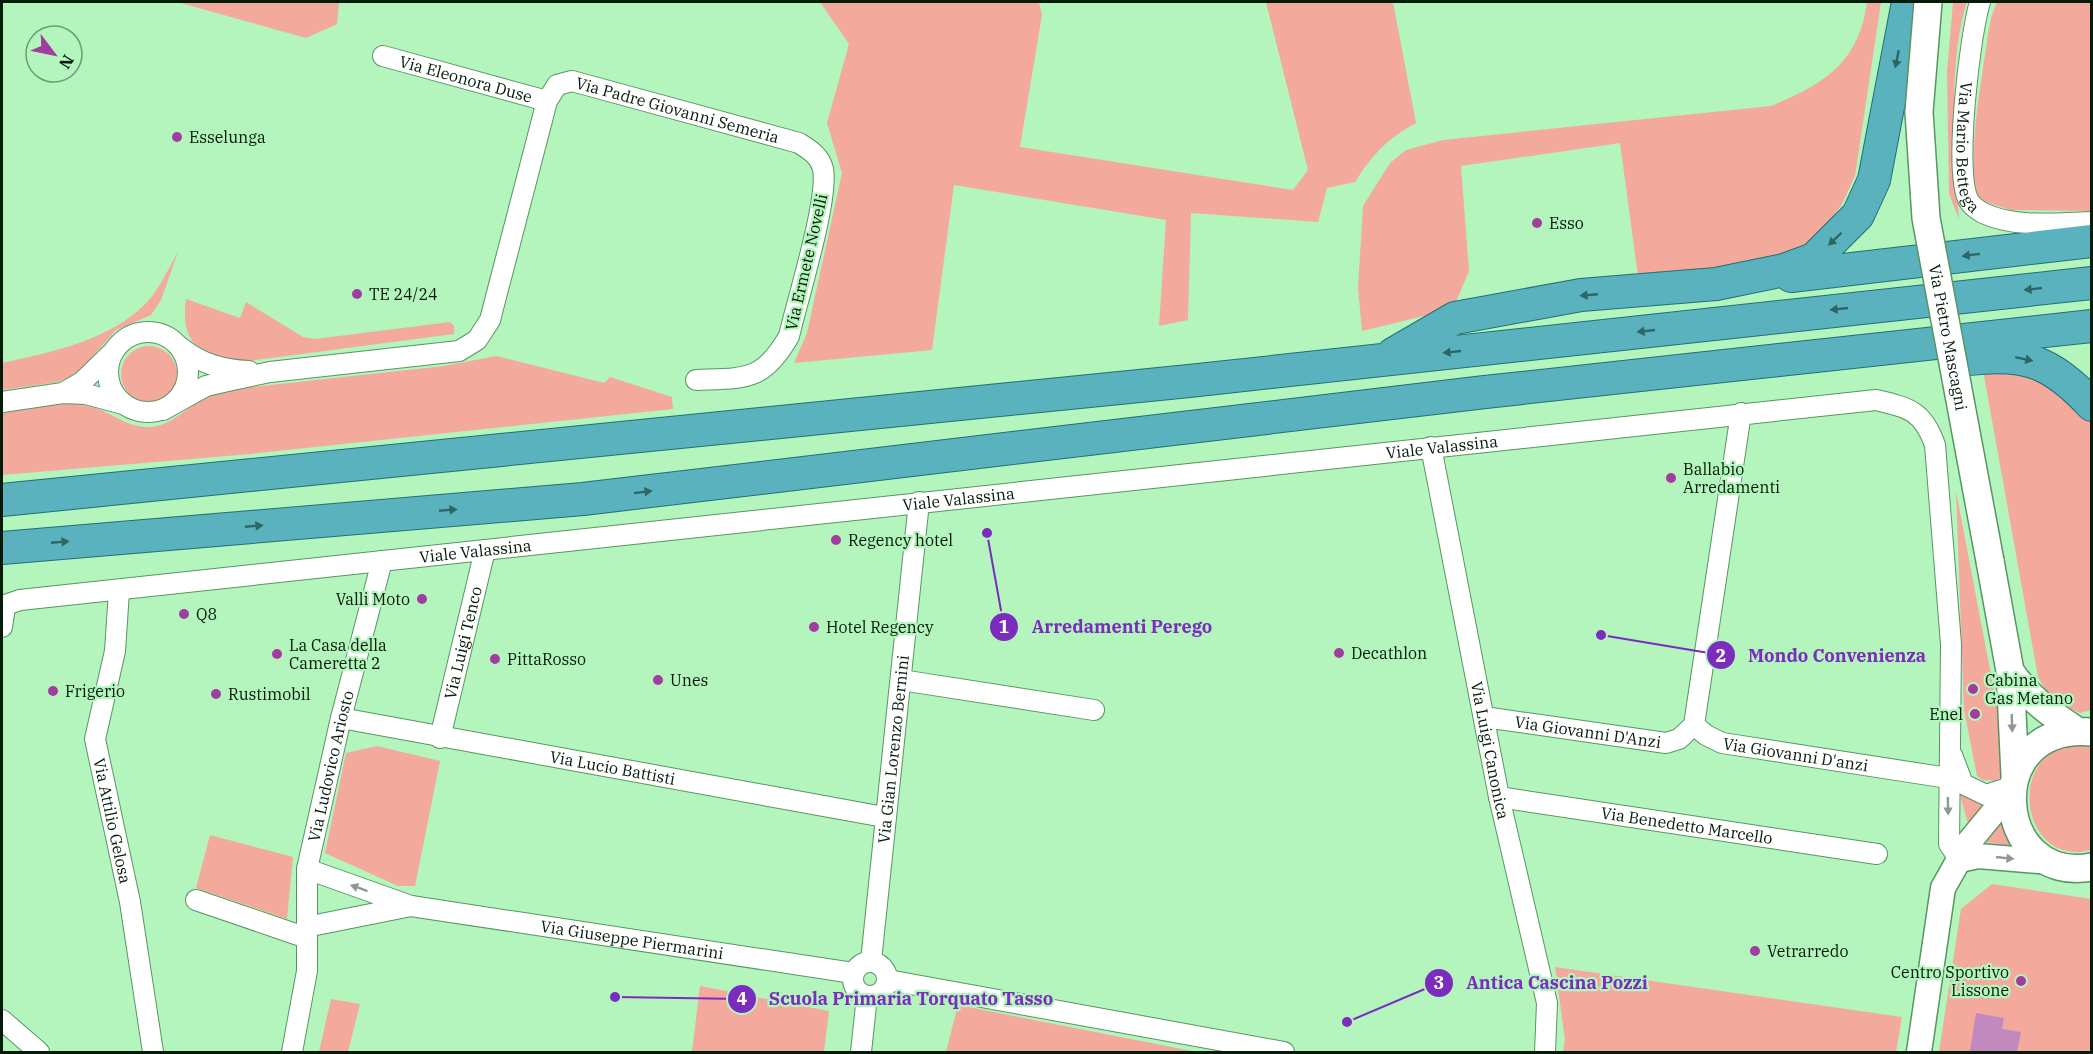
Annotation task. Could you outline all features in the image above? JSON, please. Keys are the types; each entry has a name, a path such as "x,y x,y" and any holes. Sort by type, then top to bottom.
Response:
{"highway":[{"path":"1716,284 1784,270 1814,259 1858,215 1874,180 1908,2"},
{"path":"1382,360 1455,318 1581,296 1716,284 2091,241"},
{"path":"2,500 1382,360 2091,283"},
{"path":"2,548 583,499 1485,392 2091,326"},
{"path":"1485,392 1665,393 1999,355 2027,358 2048,366 2072,384 2091,405"},
{"path":"2,492 89,490"}],"main road":[{"name":"Via Pietro Mascagni","path":"1928,2 1919,112 1926,218 2010,670 2013,819 2021,837 2034,852 2051,862 2069,868 2090,868"},
{"name":"Via Pietro Mascagni","path":"2010,670 2023,690 2043,708 2084,731"},
{"name":"Via Pietro Mascagni","path":"2012,787 2025,758 2039,744 2057,734 2084,731"}],"street":[{"name":"Via Mario Bettega","path":"1980,2 1972,25 1967,75 1963,180 1969,202 1982,212 2014,222 2091,222"},
{"name":"Via Eleonora Duse","path":"383,56 547,100"},
{"name":"Via Padre Giovanni Semeria","path":"547,100 557,85 572,81 799,143 815,154 823,167 825,184"},
{"path":"2,402 63,393 86,394 123,404 142,412 163,410 206,387 270,372 459,351 477,340 490,320 547,100"},
{"name":"Via Ermete Novelli","path":"696,380 741,378 763,371 779,353 789,336 825,184"},
{"path":"63,393 98,369 115,348 130,336 143,332 163,335 196,360 213,366 270,372"},
{"path":"163,410 182,394 187,383 186,358 180,347"},
{"path":"115,348 109,359 108,378 114,395 123,404"},
{"name":"Viale Valassina","path":"4,607 20,600 119,591 1741,412 1876,400 1902,406 1916,413 1929,427 1935,445 1951,644 1950,749"},
{"path":"1694,725 1741,412"},
{"name":"Via Luigi Canonica","path":"1431,447 1499,797 1547,1003 1545,1053"},
{"name":"Via Gian Lorenzo Bernini","path":"871,961 884,818 919,502"},
{"name":"Via Luigi Tenco","path":"440,738 485,550"},
{"name":"Via Ludovico Ariosto","path":"292,1053 307,971 307,869 341,718 382,561"},
{"name":"Via Attilio Gelosa","path":"119,591 115,651 95,739 130,902 153,1053"},
{"path":"2,627 4,607"},
{"path":"901,680 1094,710"},
{"name":"Via Giovanni D'Anzi","path":"1484,717 1666,742 1679,739 1694,725"},
{"name":"Via Lucio Battisti","path":"341,718 884,818"},
{"name":"Via Giovanni D'anzi","path":"1694,725 1722,743 1948,778"},
{"path":"1950,749 1949,844 1960,860"},
{"path":"1950,749 1963,784 1986,795 2012,787"},
{"name":"Via Pietro Mascagni","path":"1919,1053 1943,888 1969,842 2012,787"},
{"name":"Via Benedetto Marcello","path":"1499,797 1877,854"},
{"name":"Via Pietro Mascagni","path":"1960,860 1978,856 2051,862"},
{"name":"Via Giuseppe Piermarini","path":"307,869 411,906 853,973"},
{"path":"196,900 306,933"},
{"name":"Via Giuseppe Piermarini","path":"306,933 411,906"},
{"path":"871,961 883,967 888,980 878,994 867,996 855,988 853,973 863,962 871,961"},
{"path":"888,980 1284,1053"},
{"path":"861,1053 867,996"},
{"path":"2,1020 39,1053"}],"shaded area":[{"path":"177,2 339,2 337,24 306,38"},
{"path":"820,2 1039,2 1042,15 1020,147 1293,190 1308,170 1266,2 1393,2 1416,123 1381,148 1355,182 1327,188 1318,222 1191,213 1188,320 1159,326 1166,220 954,185 932,350 794,363 807,333 842,173 827,123 849,44"},
{"path":"1867,2 1881,2 1855,176 1841,206 1817,237 1800,251 1714,269 1638,276 1620,143 1461,166 1469,271 1453,309 1362,331 1358,288 1363,206 1390,163 1406,150 1443,140 1771,106 1808,89 1836,68 1856,40 1863,23"},
{"path":"1953,2 1967,2 1961,25 1955,79 1954,138 1959,219 1949,194 1947,72"},
{"path":"1997,2 2091,2 2091,211 2011,210 1985,202 1975,192 1973,159 1977,110 1989,31"},
{"path":"178,252 161,300 151,315 116,330 84,366 70,377 58,382 2,390 2,363 61,349 100,335 134,314 153,295"},
{"path":"186,299 240,318 246,302 303,337 315,339 450,322 454,326 454,334 249,361 233,360 208,354 191,340 185,315"},
{"path":"149,346 160,348 169,354 175,363 177,374 175,385 169,394 160,400 149,402 138,400 129,394 123,385 121,374 123,363 129,354 138,348"},
{"path":"496,356 604,383 610,377 672,397 673,409 250,454 2,475 2,413 43,406 75,404 102,410 134,425 151,427 168,422 215,391 444,366"},
{"path":"1983,370 2029,372 2089,417 2091,423 2091,710 2080,713 2051,699 2038,677"},
{"path":"1956,491 2007,759 2002,776 1995,781 1983,780 1977,776 1964,710"},
{"path":"377,746 440,761 415,886 398,886 325,853 346,753"},
{"path":"2091,746 2091,850 2066,851 2047,841 2035,823 2030,801 2032,779 2043,760 2062,748"},
{"path":"1959,791 1969,799 1989,805 1968,824"},
{"path":"2002,819 2010,836 2024,849 1981,841"},
{"path":"210,835 293,857 287,919 196,888"},
{"name":"Centro Sportivo Lissone","path":"1992,884 2091,899 2091,1052 1939,1052 1961,909"},
{"path":"1555,967 1902,1017 1896,1052 1563,1052 1565,1040"},
{"path":"700,986 829,1011 824,1052 692,1052"},
{"path":"331,999 360,1004 348,1052 319,1052"},
{"path":"958,1005 1197,1052 946,1052"},
{"path":"1976,1013 2004,1018 2002,1029 2021,1032 2017,1052 1970,1051"}],"place":[{"name":"Esselunga","path":"177,137"},
{"name":"Esso","path":"1537,223"},
{"name":"TE 24/24","path":"357,294"},
{"name":"Ballabio Arredamenti","path":"1671,478"},
{"name":"Arredamenti Perego","path":"987,533"},
{"name":"Regency hotel","path":"836,540"},
{"name":"Valli Moto","path":"422,599"},
{"name":"Q8","path":"184,614"},
{"name":"Hotel Regency","path":"814,627"},
{"name":"Mondo Convenienza","path":"1601,635"},
{"name":"Decathlon","path":"1339,653"},
{"name":"La Casa della Cameretta 2","path":"277,654"},
{"name":"PittaRosso","path":"495,659"},
{"name":"Unes","path":"658,680"},
{"name":"Cabina Gas Metano","path":"1973,689"},
{"name":"Frigerio","path":"53,691"},
{"name":"Rustimobil","path":"216,694"},
{"name":"Enel","path":"1975,714"},
{"name":"Vetrarredo","path":"1755,951"},
{"name":"Centro Sportivo Lissone","path":"2021,981"},
{"name":"Scuola Primaria Torquato Tasso","path":"615,997"},
{"name":"Antica Cascina Pozzi","path":"1347,1022"}]}
